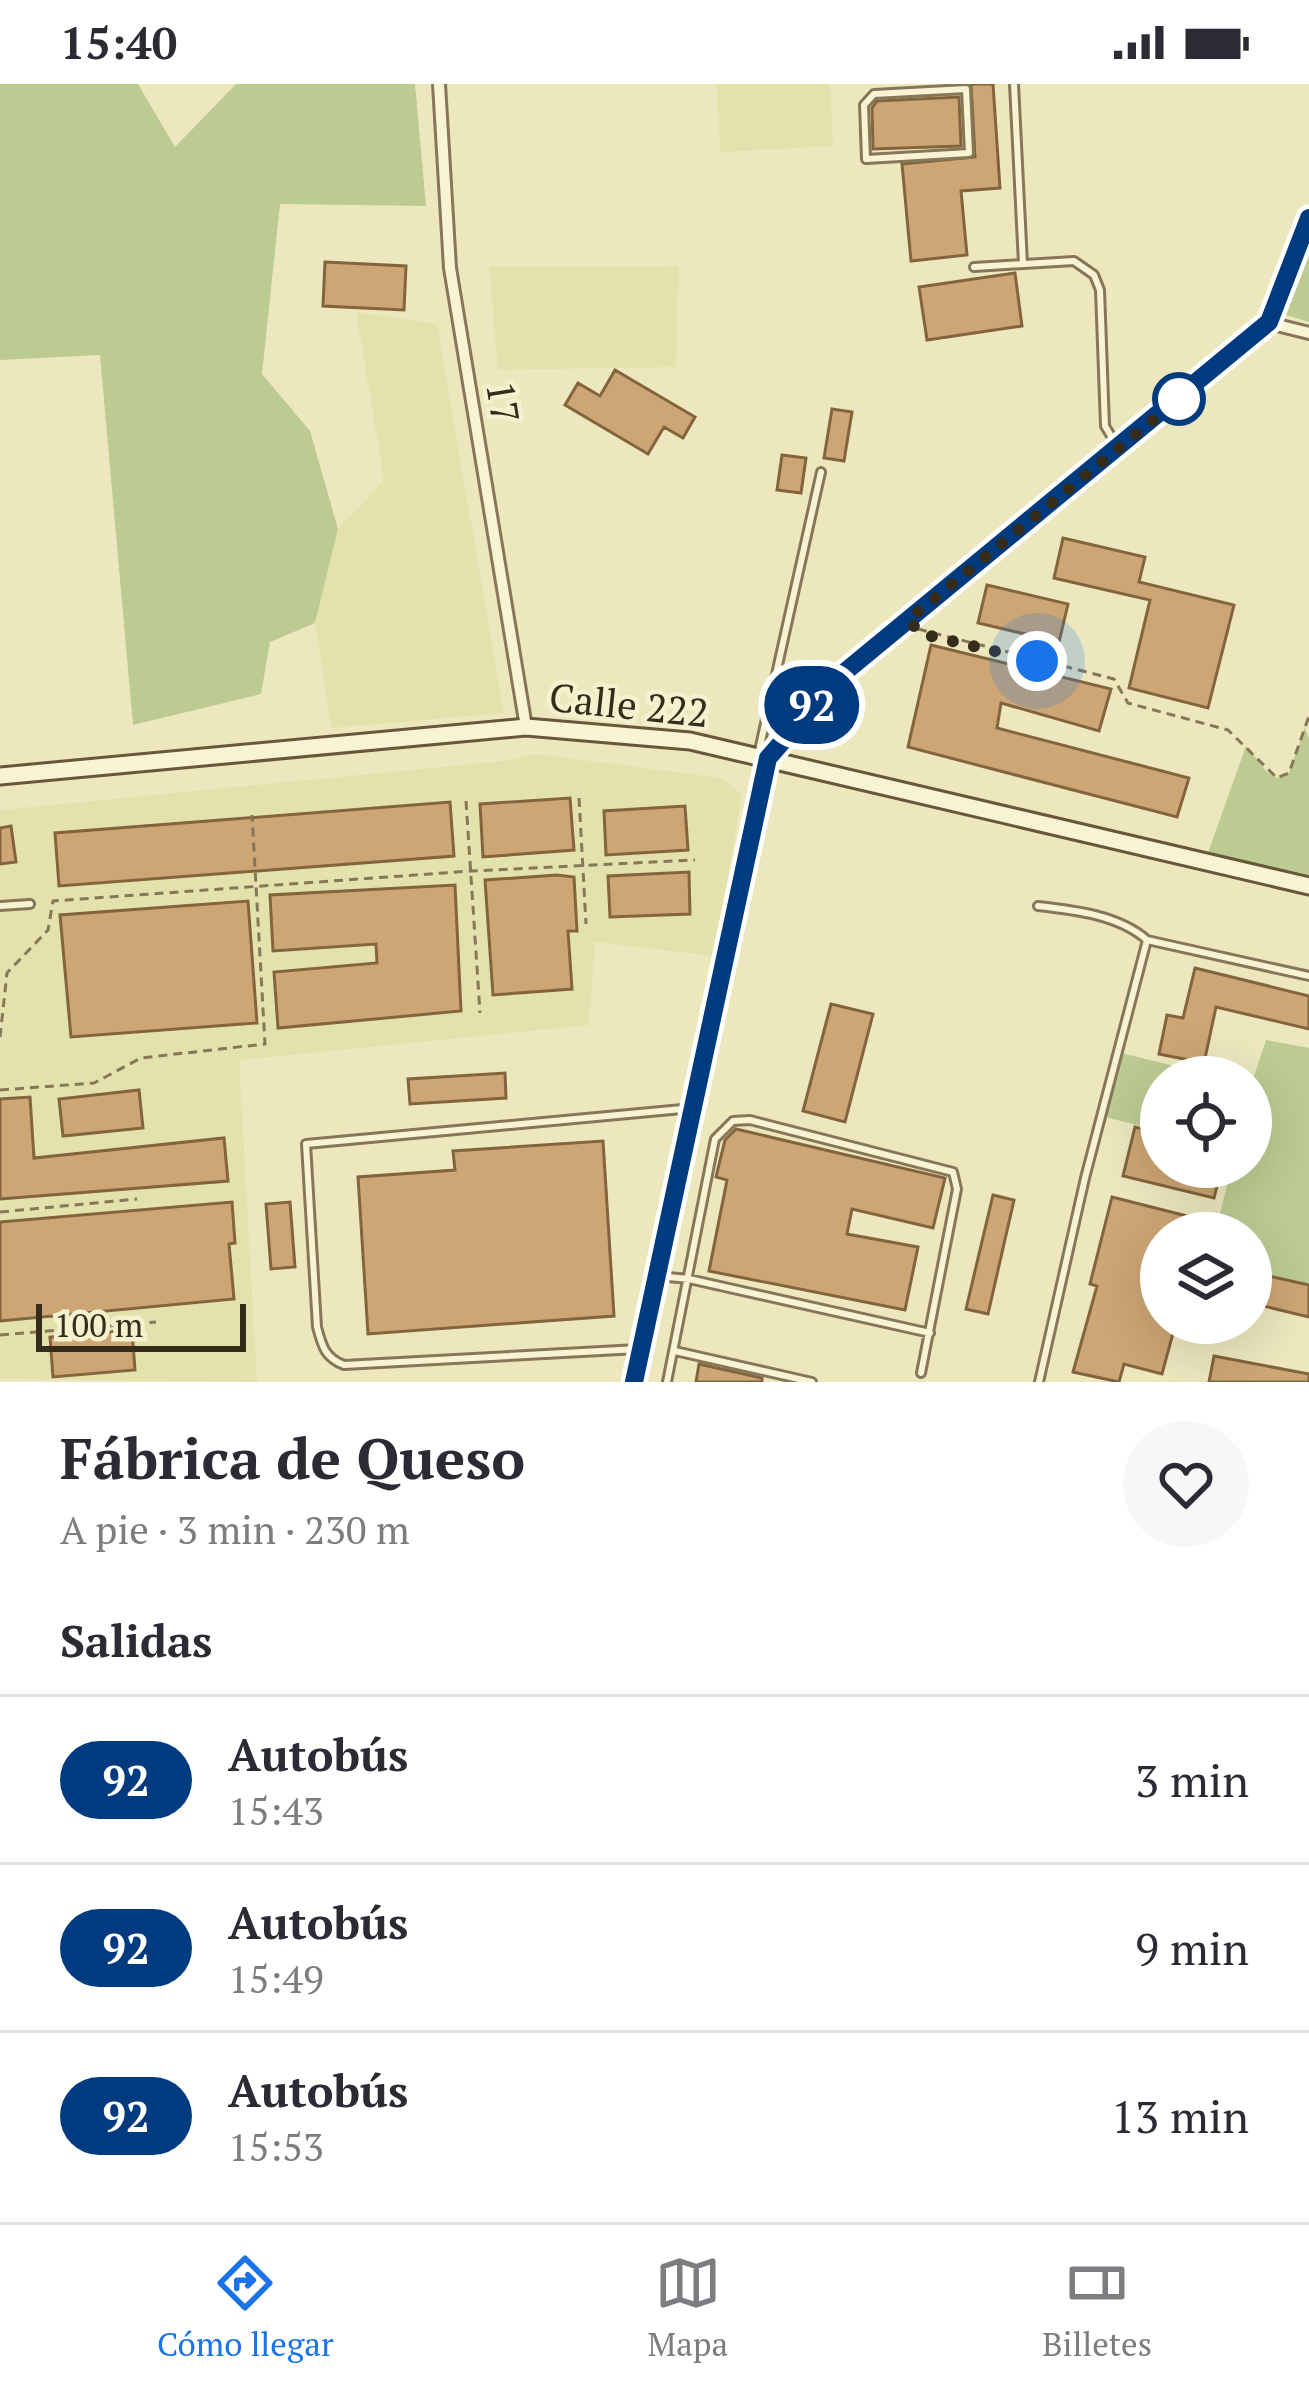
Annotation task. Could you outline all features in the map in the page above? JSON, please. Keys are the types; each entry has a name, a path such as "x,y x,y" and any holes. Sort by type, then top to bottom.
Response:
{"main road":[{"name":"Calle 222","path":"0,776 526,727 690,740 1309,886"}],"street":[{"name":"17","path":"439,84 451,268 526,727"},
{"path":"634,1382 695,1108 763,756 840,676 1269,322 1309,218"},
{"path":"1269,322 1309,333"}],"lane":[{"path":"1014,84 1023,264"},
{"path":"912,88 966,89 969,153 866,159 864,105 874,94 912,88"},
{"path":"974,267 1074,261 1094,275 1100,290 1105,426 1118,450"},
{"path":"763,756 821,472"},
{"path":"0,906 30,904"},
{"path":"1038,906 1117,922 1147,940 1309,976"},
{"path":"1040,1382 1085,1178 1147,940"},
{"path":"641,1349 344,1365 334,1361 323,1351 317,1327 306,1144 695,1108"},
{"path":"667,1382 715,1139 734,1121 750,1120 953,1172 957,1189 921,1373"},
{"path":"658,1276 930,1333"},
{"path":"674,1351 812,1382"}],"path":[{"path":"908,620 922,634 1114,679 1128,703 1228,730 1277,778 1289,773 1309,716"},
{"path":"579,798 586,924"},
{"path":"466,801 480,1013"},
{"path":"0,1090 94,1083 141,1058 265,1044 252,815"},
{"path":"0,1036 7,973 48,930 53,902 471,871 695,860"},
{"path":"0,1212 137,1198"},
{"path":"0,1335 156,1322"}],"green space":[{"path":"0,84 138,84 175,147 236,84 415,84 426,206 280,204 262,374 310,431 338,529 315,623 270,642 261,694 133,725 100,355 0,360"},
{"path":"717,84 830,84 833,146 720,152"},
{"path":"1309,245 1309,322 1283,314"},
{"path":"679,266 676,367 498,370 489,267"},
{"path":"356,312 437,324 504,713 331,728 315,623 338,529 384,480"},
{"path":"1305,727 1309,739 1309,886 1205,861 1246,746 1278,778 1289,773"},
{"path":"537,754 721,778 742,794 714,956 595,942 589,1025 239,1060 257,1382 0,1379 0,810"},
{"path":"1266,1040 1309,1048 1309,1285 1272,1277 1272,1212 1220,1212 1226,1188 1272,1188 1272,1056 1261,1056"},
{"path":"1117,1052 1140,1058 1140,1126 1101,1116"}],"building":[{"path":"971,84 993,84 1000,188 961,191 967,255 911,261 902,164 975,157"},
{"path":"959,97 961,146 873,149 872,108 877,101"},
{"path":"325,262 406,266 404,310 323,306"},
{"path":"1015,273 1022,326 927,340 919,287"},
{"path":"615,370 695,417 683,438 664,427 648,454 565,405 578,383 600,396"},
{"path":"832,409 852,412 844,461 824,458"},
{"path":"782,455 806,458 801,493 777,490"},
{"path":"1063,538 1145,557 1139,582 1234,605 1208,708 1129,688 1150,600 1054,578"},
{"path":"987,585 1068,604 1059,642 978,623"},
{"path":"931,645 1111,689 1099,731 1001,703 997,728 1189,778 1177,817 908,747"},
{"path":"570,798 574,850 483,857 480,804"},
{"path":"450,802 454,856 59,886 55,833"},
{"path":"685,806 688,850 606,855 604,811"},
{"path":"11,826 16,862 0,864 0,828"},
{"path":"689,872 690,914 610,917 608,876"},
{"path":"574,877 577,931 568,931 572,989 493,995 485,880"},
{"path":"455,885 461,1011 278,1028 274,972 377,963 376,944 273,951 270,895"},
{"path":"248,901 257,1023 71,1037 60,915"},
{"path":"1195,968 1309,996 1309,1029 1216,1007 1206,1056 1159,1054 1167,1015 1183,1018"},
{"path":"831,1004 873,1014 845,1122 803,1111"},
{"path":"505,1073 506,1098 410,1104 408,1079"},
{"path":"139,1090 143,1128 63,1136 59,1099"},
{"path":"30,1097 34,1158 224,1138 228,1181 0,1199 0,1099"},
{"path":"1135,1127 1140,1128 1140,1180 1123,1176"},
{"path":"736,1129 945,1178 933,1228 852,1209 847,1234 918,1247 905,1310 709,1271 727,1180 716,1177 725,1140"},
{"path":"603,1141 614,1316 368,1334 358,1177 455,1170 453,1151"},
{"path":"1173,1188 1217,1188 1214,1198"},
{"path":"993,1195 1014,1200 988,1314 966,1309"},
{"path":"1112,1197 1171,1212 1140,1212 1140,1344 1170,1344 1162,1374 1124,1364 1119,1382 1073,1372 1097,1286 1090,1284"},
{"path":"232,1202 235,1243 229,1244 234,1299 0,1321 0,1222"},
{"path":"290,1202 295,1267 271,1269 266,1204"},
{"path":"1272,1277 1309,1285 1309,1317 1272,1308"},
{"path":"132,1330 135,1370 53,1377 50,1337"},
{"path":"1214,1356 1309,1374 1309,1382 1209,1382"},
{"path":"699,1364 762,1378 762,1382 696,1382"}],"bus line":[{"name":"92","path":"634,1382 768,758 840,676 1269,322 1309,218"}],"route":[{"path":"1037,661 922,634 908,620 1179,399"}]}
